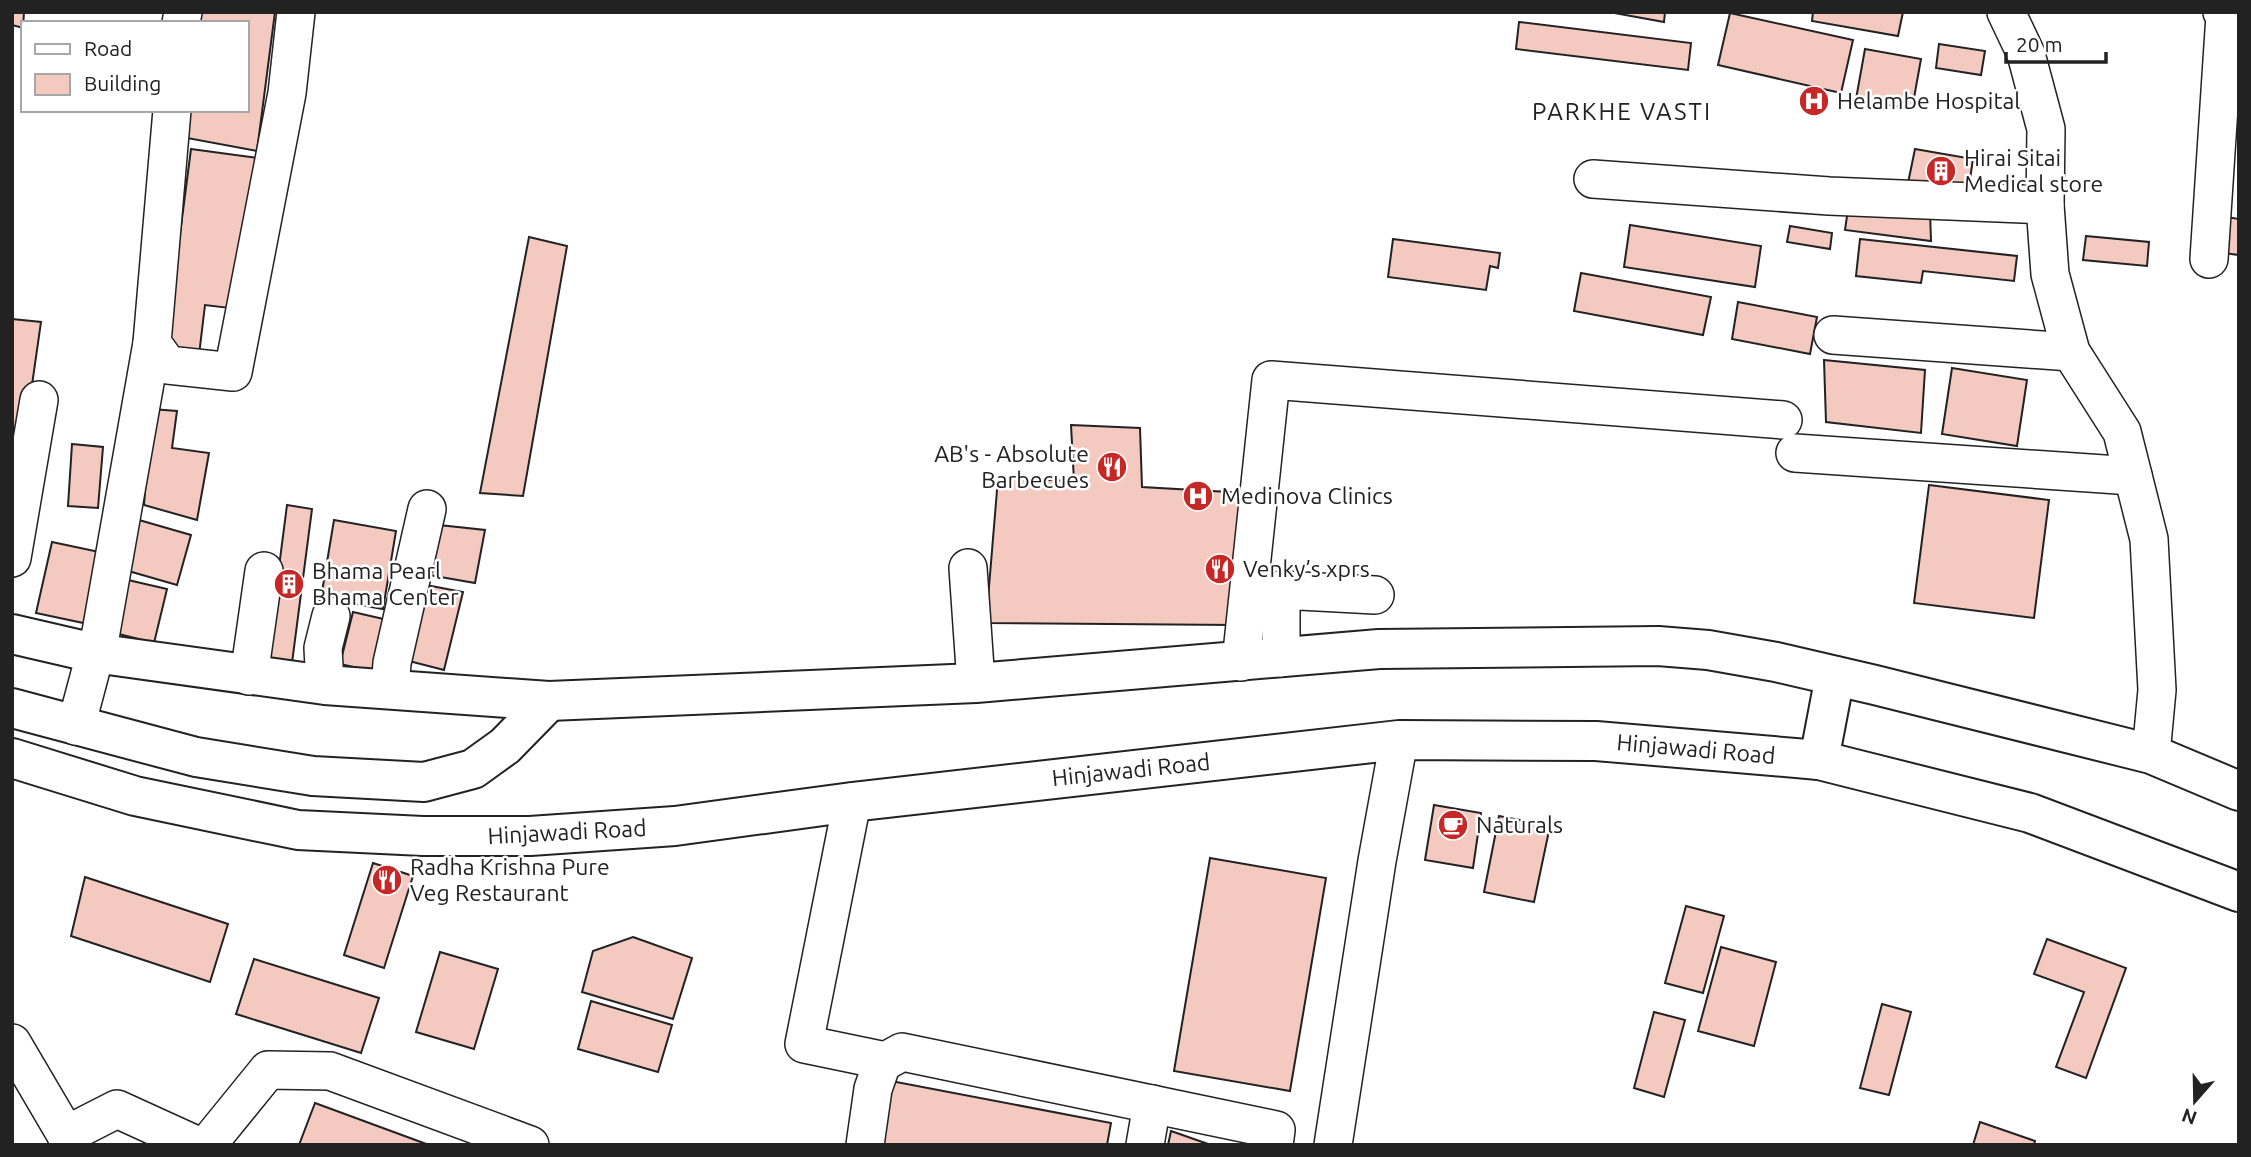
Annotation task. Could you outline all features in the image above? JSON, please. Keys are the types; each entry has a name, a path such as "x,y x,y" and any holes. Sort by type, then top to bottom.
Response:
{"main road":[{"path":"12,634 94,653 249,676 325,685 549,701 976,683 1379,649 1658,646 1763,659 2151,754 2239,791"},
{"path":"1819,760 1835,676"},
{"path":"12,708 196,757 313,776 424,782 473,769 505,746 549,701"},
{"name":"Hinjawadi Road","path":"12,758 135,796 223,816 312,831 423,836 530,836 675,826 852,802 1399,740 1596,741 1819,760 2030,813 2239,892"}],"street":[{"path":"152,342 168,365 233,372 287,93 296,12"},
{"path":"2006,12 2026,54 2046,129 2045,205 2050,274 2071,352 2122,432 2149,539 2157,690 2151,754"},
{"path":"2209,259 2225,15 2222,12"},
{"path":"76,726 101,632 152,342 172,112"},
{"path":"1593,179 1829,196 2045,205"},
{"path":"1833,335 2071,352"},
{"path":"1241,662 1271,380 2133,475"},
{"path":"12,558 39,400"},
{"path":"390,689 392,663 427,509"},
{"path":"968,568 976,683"},
{"path":"249,676 264,571"},
{"path":"1281,658 1281,590 1375,595"},
{"path":"325,685 323,648 331,616"},
{"path":"1333,1145 1377,861 1399,740"},
{"path":"852,802 804,1044 886,1061"},
{"path":"865,1145 873,1089 882,1063 902,1052 1276,1130 1274,1145"},
{"path":"17,1056 69,1140 117,1109 195,1145"},
{"path":"207,1145 268,1070 330,1071 530,1145"},
{"path":"1144,1145 1152,1104"}],"building":[{"path":"12,12 24,12 21,27 12,25"},
{"path":"196,12 275,12 257,151 187,138 189,112 248,112 248,21 195,21"},
{"path":"1609,12 1665,12 1664,22"},
{"path":"1813,12 1903,12 1898,36 1812,21"},
{"path":"1730,13 1853,40 1841,93 1718,65"},
{"path":"1519,22 1691,43 1688,70 1516,49"},
{"path":"1939,44 1985,51 1981,75 1936,68"},
{"path":"1865,49 1921,59 1912,109 1856,99"},
{"path":"191,149 257,158 238,309 205,305 199,355 165,350"},
{"name":"Hirai Sitai Medical store","path":"1915,149 1973,159 1968,193 1908,183"},
{"path":"1848,209 1930,211 1931,241 1845,230"},
{"path":"2221,216 2239,219 2239,255 2216,252"},
{"path":"1630,225 1761,246 1755,287 1624,267"},
{"path":"1790,226 1832,233 1830,249 1787,242"},
{"path":"2086,236 2149,242 2147,266 2083,260"},
{"path":"529,237 567,246 523,496 480,493"},
{"path":"1393,239 1500,253 1498,268 1490,266 1486,290 1388,277"},
{"path":"1860,239 2017,256 2014,281 1923,271 1921,283 1856,276"},
{"path":"1581,273 1711,297 1703,335 1574,311"},
{"path":"1738,302 1817,317 1810,354 1732,339"},
{"path":"12,319 41,322 19,476 12,475"},
{"path":"1824,360 1925,370 1921,433 1826,422"},
{"path":"1952,368 2027,380 2017,446 1942,434"},
{"path":"151,409 177,411 172,448 209,453 197,520 144,505"},
{"path":"1071,425 1140,428 1142,487 1246,493 1234,625 986,623 998,478 1074,481"},
{"path":"72,444 103,447 98,508 68,506"},
{"path":"1929,485 2049,500 2034,618 1914,603"},
{"name":"Bhama Pearl Bhama Center","path":"287,505 312,509 292,663 267,660"},
{"path":"139,520 191,535 177,585 125,570"},
{"path":"334,520 396,531 383,609 321,598"},
{"path":"439,525 485,530 475,583 429,575"},
{"path":"52,542 104,553 88,624 36,613"},
{"path":"128,580 167,589 154,643 115,633"},
{"path":"426,585 463,592 444,670 409,661"},
{"path":"353,612 388,620 376,672 340,664"},
{"path":"1434,805 1481,813 1473,868 1425,860"},
{"path":"1499,816 1550,826 1534,902 1484,892"},
{"path":"1210,858 1326,878 1290,1091 1174,1071"},
{"path":"373,863 413,876 384,968 344,955"},
{"path":"85,877 228,924 210,982 71,936"},
{"path":"1686,906 1724,916 1703,993 1665,983"},
{"path":"633,937 692,958 673,1019 582,992 593,951"},
{"path":"2047,939 2126,968 2086,1078 2056,1067 2084,992 2034,974"},
{"path":"1721,947 1776,962 1754,1046 1698,1031"},
{"path":"440,952 498,969 474,1049 416,1032"},
{"path":"254,959 379,998 361,1053 236,1014"},
{"path":"591,1001 672,1025 658,1072 578,1049"},
{"path":"1882,1004 1911,1012 1889,1095 1860,1088"},
{"path":"1654,1012 1685,1020 1664,1097 1634,1088"},
{"path":"891,1081 1111,1123 1107,1145 880,1145"},
{"path":"315,1103 429,1145 299,1145"},
{"path":"1980,1122 2035,1141 2034,1145 1973,1145"},
{"path":"1171,1131 1211,1145 1168,1145"}],"place":[{"name":"Helambe Hospital","path":"1814,101"},
{"name":"Hirai Sitai Medical store","path":"1941,171"},
{"name":"AB's - Absolute Barbecues","path":"1112,467"},
{"name":"Medinova Clinics","path":"1198,496"},
{"name":"Venky’s xprs","path":"1220,569"},
{"name":"Bhama Pearl Bhama Center","path":"289,584"},
{"name":"Naturals","path":"1453,825"},
{"name":"Radha Krishna Pure Veg Restaurant","path":"387,880"}],"district":[{"name":"PARKHE VASTI","path":"1622,112"}]}
